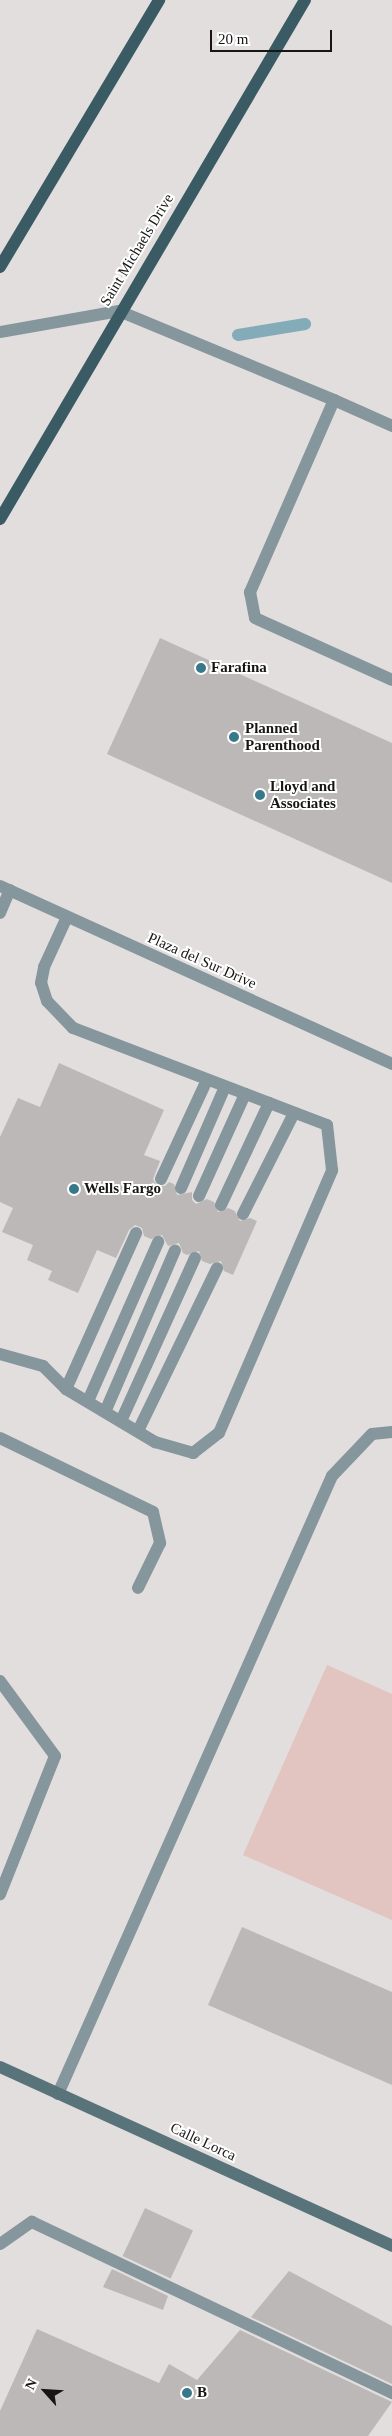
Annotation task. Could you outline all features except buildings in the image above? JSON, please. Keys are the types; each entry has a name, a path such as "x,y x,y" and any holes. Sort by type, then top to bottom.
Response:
{"main road":[{"path":"0,267 159,0"},
{"name":"Saint Michaels Drive","path":"0,519 119,311 305,0"}],"street":[{"path":"0,332 119,311 392,426"},
{"path":"334,400 250,592 255,618 392,680"},
{"path":"0,913 5,888"},
{"name":"Plaza del Sur Drive","path":"5,888 392,1064"},
{"path":"0,1354 43,1366 66,1388 155,1442 193,1453 219,1433 332,1170 326,1125 73,1028 48,1001 41,983 44,967 67,917"},
{"path":"161,1179 207,1080"},
{"path":"181,1188 225,1087"},
{"path":"199,1196 245,1094"},
{"path":"221,1205 269,1103"},
{"path":"243,1214 294,1113"},
{"path":"66,1388 136,1233"},
{"path":"88,1401 158,1242"},
{"path":"105,1412 175,1250"},
{"path":"121,1421 195,1258"},
{"path":"138,1431 217,1268"},
{"path":"58,2094 332,1476 372,1434 392,1432"},
{"path":"0,1438 153,1512 160,1544 138,1588"},
{"path":"0,1681 56,1756 0,1894"},
{"name":"Calle Lorca","path":"0,2067 392,2246"},
{"path":"0,2244 32,2222 392,2393"}],"shaded area":[{"path":"327,1665 392,1694 392,1920 243,1855"}],"waterway":[{"path":"238,335 305,324"}],"place":[{"name":"Farafina","path":"201,668"},
{"name":"Planned Parenthood","path":"234,737"},
{"name":"Lloyd and Associates","path":"260,795"},
{"name":"Wells Fargo","path":"74,1189"},
{"name":"B","path":"187,2393"}]}
